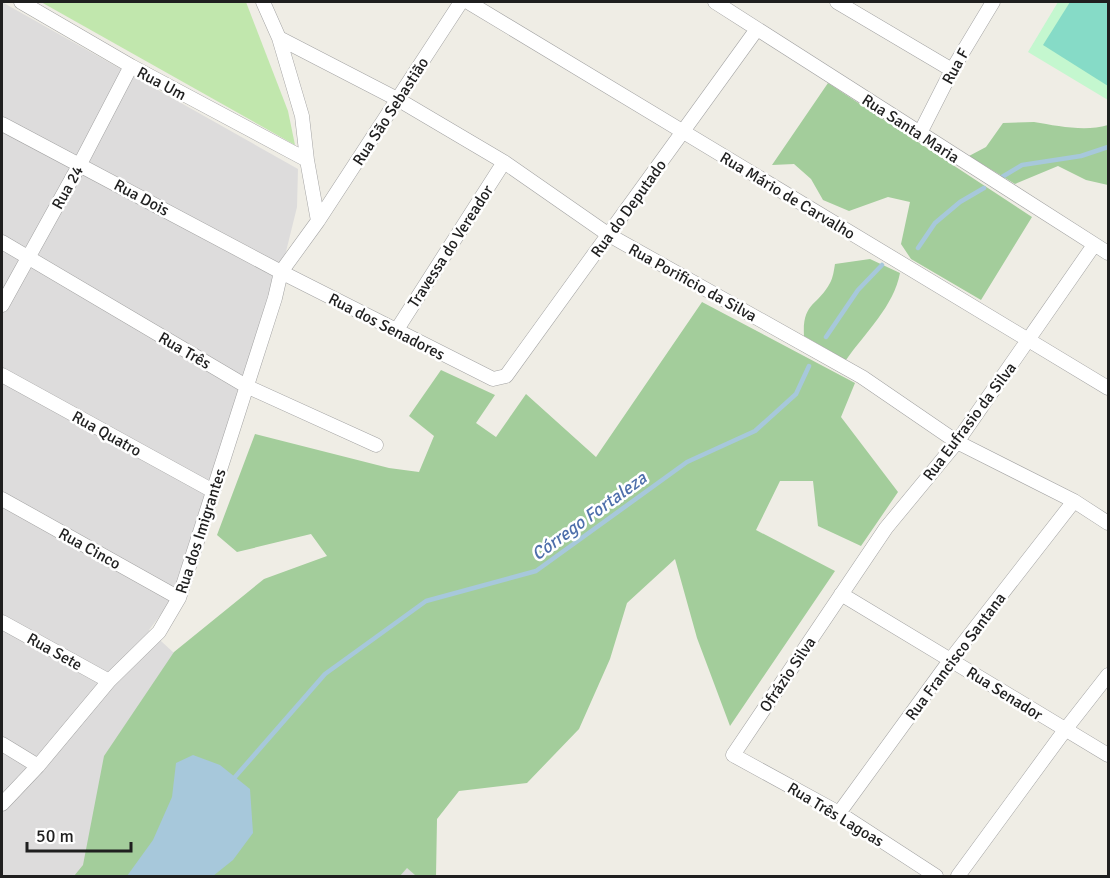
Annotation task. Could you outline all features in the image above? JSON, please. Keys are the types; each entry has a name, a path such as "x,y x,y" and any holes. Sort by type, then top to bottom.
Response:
{"street":[{"name":"Rua Um","path":"21,2 131,66 307,160"},
{"path":"263,2 279,38 302,116 318,220"},
{"name":"Rua São Sebastião","path":"282,272 399,100 461,2"},
{"name":"Rua Mário de Carvalho","path":"468,2 1108,388"},
{"name":"Rua Santa Maria","path":"715,2 1108,253"},
{"path":"837,2 952,70"},
{"name":"Rua F","path":"920,133 952,70 993,2"},
{"name":"Rua do Deputado","path":"493,379 506,376 757,29"},
{"name":"Rua Porificio da Silva","path":"279,38 399,100 504,162 609,235 862,377 957,442 1074,501 1108,523"},
{"name":"Rua 24","path":"2,306 131,66"},
{"name":"Rua Dois","path":"2,124 282,272"},
{"name":"Travessa do Vereador","path":"396,331 504,162"},
{"name":"Rua Três","path":"2,242 246,386 376,445"},
{"name":"Rua Eufrasio da Silva","path":"841,594 886,528 957,442 1094,244"},
{"name":"Rua dos Senadores","path":"282,272 493,379"},
{"name":"Rua dos Imigrantes","path":"2,804 38,766 109,681 159,632 179,598 282,272"},
{"name":"Rua Quatro","path":"2,375 213,490"},
{"name":"Rua Cinco","path":"2,499 179,598"},
{"name":"Rua Francisco Santana","path":"839,813 951,660 1074,501"},
{"name":"Rua Senador","path":"841,594 1108,755"},
{"name":"Ofrázio Silva","path":"733,755 841,594"},
{"name":"Rua Sete","path":"2,622 109,681"},
{"path":"958,876 1108,675"},
{"path":"2,744 38,766"},
{"name":"Rua Três Lagoas","path":"733,755 839,813 936,876"}],"shaded area":[{"path":"2,2 298,169 297,207 281,272 177,593 149,630 416,876 2,876"}],"green space":[{"path":"41,2 246,2 288,111 295,145"},
{"path":"1058,2 1108,2 1108,100 1028,52"},
{"path":"1070,2 1108,2 1108,86 1043,45"},
{"path":"828,83 1032,217 981,300 911,259 901,244 910,202 888,197 849,211 823,200 811,179 794,164 772,165"},
{"path":"1034,122 1081,128 1108,125 1108,185 1086,180 1058,166 1015,184 969,156 986,147 1003,123"},
{"path":"870,259 900,273 892,297 846,360 804,336 804,325 808,310 830,283 835,264"},
{"path":"702,302 855,383 841,417 898,492 861,546 818,526 813,481 780,481 756,530 835,571 730,726 697,638 675,559 627,603 610,659 579,729 527,783 459,791 437,819 436,876 416,876 407,868 400,876 74,876 83,865 104,756 174,652 264,579 327,556 311,534 237,552 217,535 255,434 389,468 419,472 434,436 409,416 441,370 495,395 476,423 496,437 526,394 596,457"}],"water":[{"path":"193,755 220,765 250,789 253,833 233,860 213,876 127,876 153,840 172,797 176,763"}],"waterway":[{"name":"Córrego Fortaleza","path":"997,180 1022,165 1081,156 1108,147"},
{"name":"Córrego Fortaleza","path":"918,248 935,223 960,202 984,188"},
{"name":"Córrego Fortaleza","path":"826,337 858,290 882,265"},
{"name":"Córrego Fortaleza","path":"235,777 325,674 426,601 536,571 687,462 755,431 796,394 809,366"}]}
